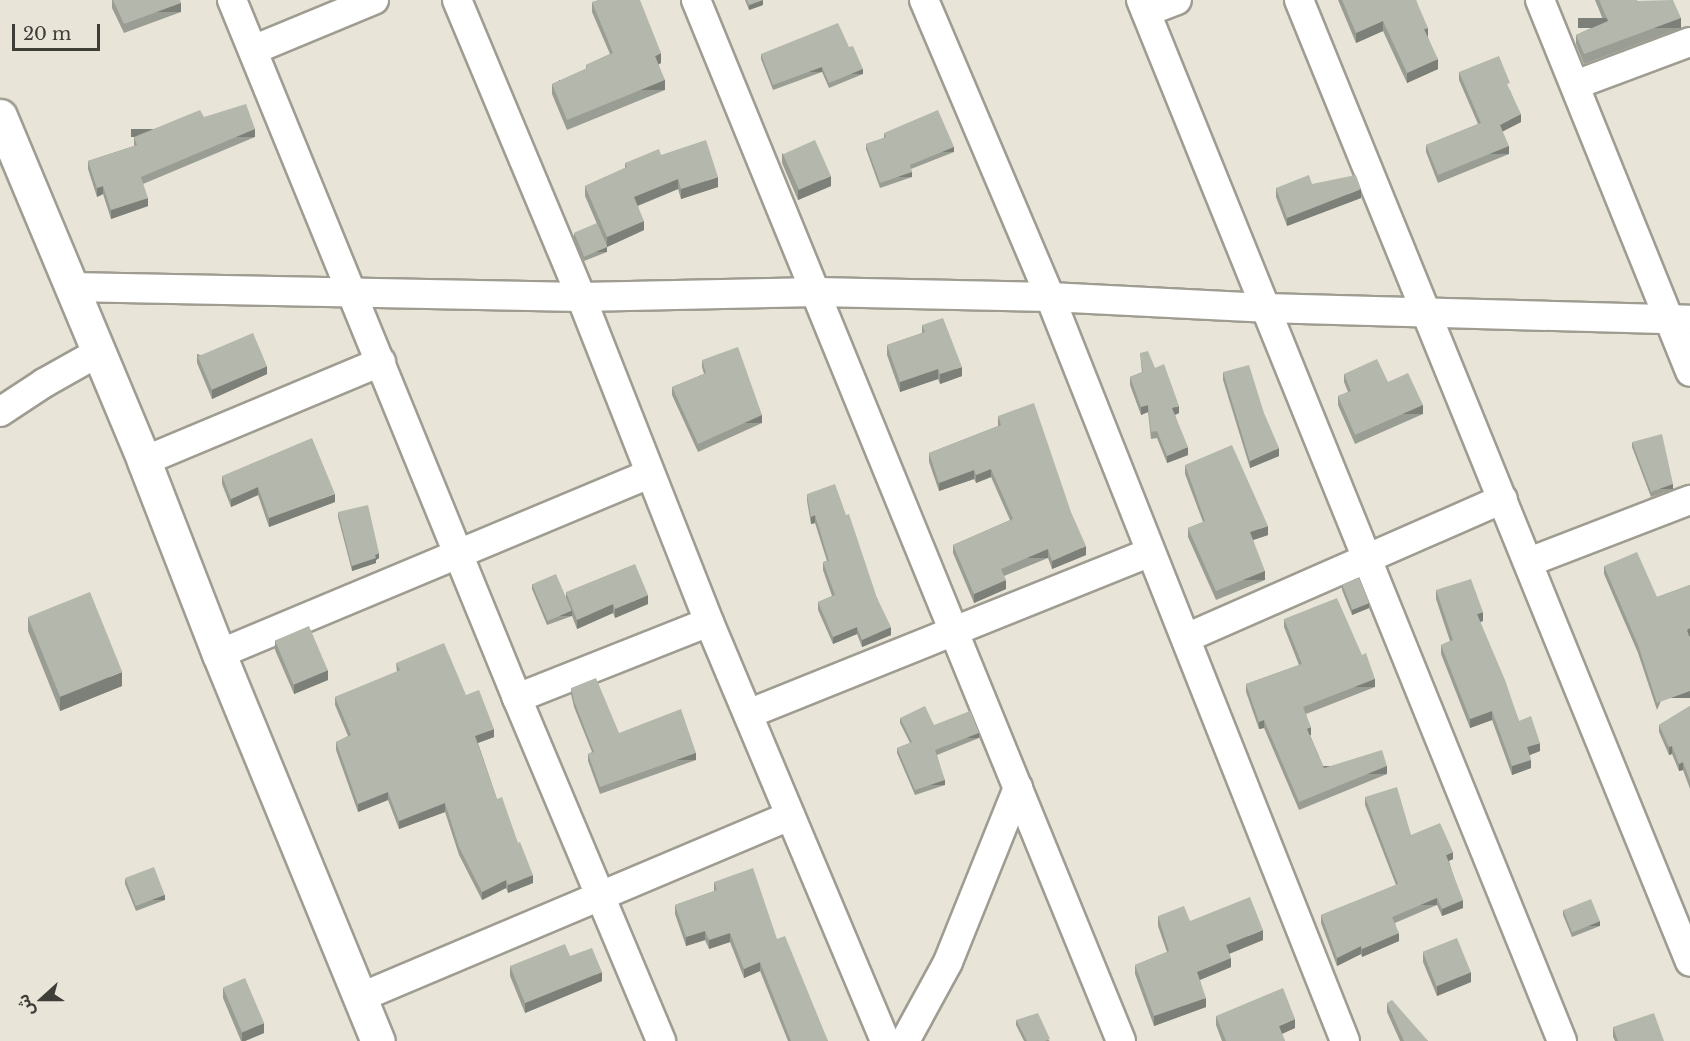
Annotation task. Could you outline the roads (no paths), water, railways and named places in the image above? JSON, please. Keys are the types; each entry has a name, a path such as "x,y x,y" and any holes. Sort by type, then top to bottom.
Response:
{"main road":[{"path":"0,116 144,460 219,654 378,1041"}],"street":[{"path":"232,0 517,698 661,1041"},
{"path":"253,50 374,0"},
{"path":"457,0 581,297 709,622 885,1041"},
{"path":"696,0 1121,1041"},
{"path":"924,0 1050,297 1345,1041"},
{"path":"1177,0 1143,6 1562,1041"},
{"path":"1299,0 1690,960"},
{"path":"1540,0 1575,85 1679,319 1690,372"},
{"path":"1575,85 1690,42"},
{"path":"71,287 581,297 817,292 1050,297 1264,308 1679,319"},
{"path":"0,412 44,383 99,352"},
{"path":"144,460 381,362"},
{"path":"219,654 650,474"},
{"path":"1186,638 1503,499"},
{"path":"1529,562 1690,500"},
{"path":"748,714 1151,552"},
{"path":"517,698 709,622"},
{"path":"904,1041 948,962 1018,788"},
{"path":"359,998 790,816"}]}
